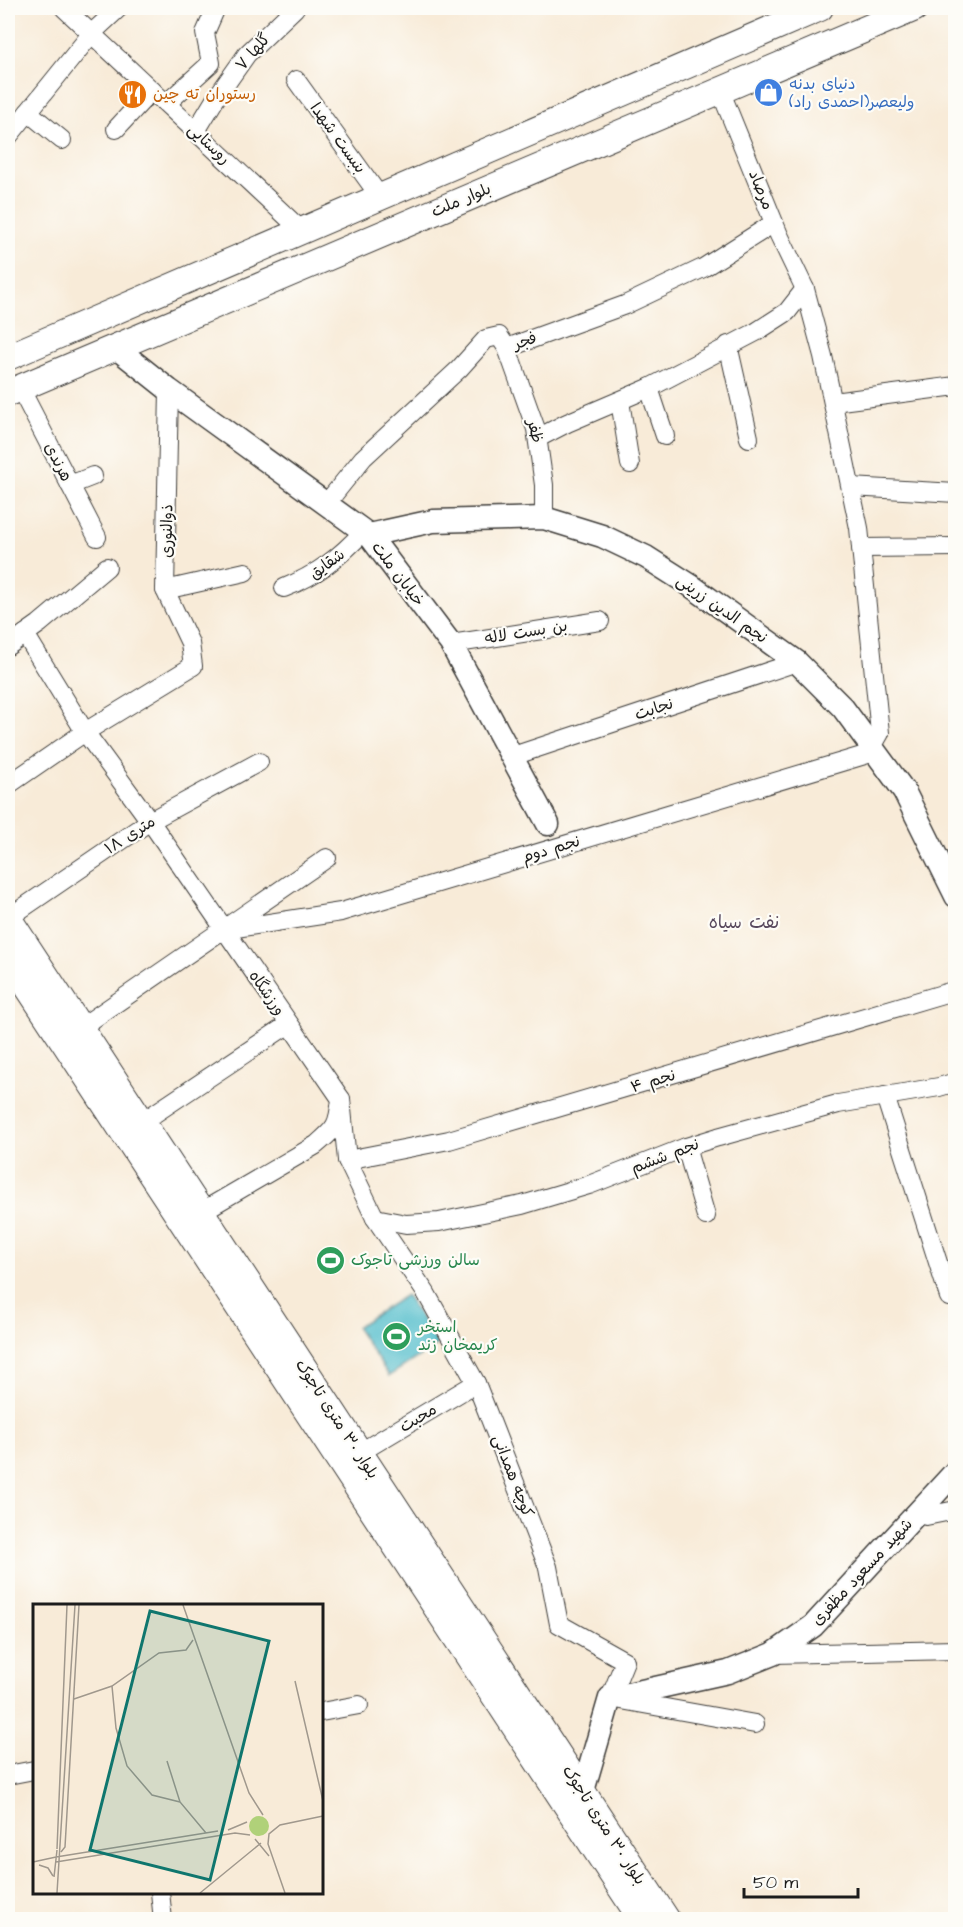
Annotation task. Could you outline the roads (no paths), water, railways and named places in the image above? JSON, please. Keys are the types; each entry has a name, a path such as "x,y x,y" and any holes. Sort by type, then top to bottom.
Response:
{"main road":[{"name":"بلوار ملت","path":"14,390 915,8"},
{"path":"8,357 804,11"},
{"name":"بلوار ۳۰ متری تاجوک","path":"8,918 667,1920"},
{"name":"بلوار ۳۰ متری تاجوک","path":"8,957 642,1920"}],"street":[{"name":"روستایی","path":"64,8 87,21 152,90 302,231"},
{"path":"8,137 28,112 87,21 119,8"},
{"path":"167,104 211,63 205,33 216,8"},
{"name":"گلها ۷","path":"196,131 247,54 295,8"},
{"name":"بنبست شهدا","path":"296,80 380,197"},
{"path":"116,129 152,90"},
{"name":"مرصاد","path":"720,90 774,223 805,289 833,402 861,548 880,733 874,749"},
{"path":"28,112 62,140"},
{"name":"فجر","path":"326,504 363,458 459,369 486,339 499,336 507,348 625,306 704,268 774,223"},
{"path":"538,438 649,388 756,332 788,312 805,289"},
{"path":"728,345 749,438"},
{"name":"خیابان ملت","path":"115,347 169,390 367,533 451,644 548,824"},
{"name":"ظفر","path":"507,348 537,429 544,485 544,518"},
{"path":"833,402 956,386"},
{"path":"649,388 665,436"},
{"name":"هرندی","path":"14,390 70,485 97,537"},
{"name":"ذوالنوری","path":"86,732 193,666 190,643 165,590 169,390"},
{"path":"620,400 630,464"},
{"path":"70,485 93,476"},
{"path":"851,487 956,493"},
{"name":"نجم الدین زرینی","path":"367,533 433,520 544,518 602,536 646,557 690,585 798,662 843,708 904,791 956,896"},
{"name":"شقایق","path":"284,588 325,568 367,533"},
{"path":"861,548 956,547"},
{"path":"8,646 107,567"},
{"path":"165,590 245,572"},
{"name":"بن بست لاله","path":"451,644 600,621"},
{"name":"ورزشگاه","path":"25,634 86,732 150,821 340,1099"},
{"name":"نجابت","path":"510,757 798,662"},
{"path":"8,785 86,732"},
{"name":"نجم دوم","path":"223,930 341,912 874,749"},
{"name":"۱۸ متری","path":"8,918 150,821 259,762"},
{"path":"80,1029 327,858"},
{"name":"نجم ۴","path":"347,1160 449,1140 956,990"},
{"path":"142,1122 289,1024"},
{"name":"نجم ششم","path":"375,1218 406,1224 439,1222 522,1205 589,1185 686,1147 838,1104 956,1082"},
{"path":"885,1096 949,1297"},
{"path":"201,1212 316,1145 331,1132 339,1121 340,1099"},
{"name":"کوچه همدانی","path":"340,1099 347,1160 375,1218 426,1293 476,1383 548,1567 558,1624 625,1661 610,1698"},
{"path":"686,1147 706,1216"},
{"name":"محبت","path":"359,1452 476,1383"},
{"name":"شهید مسعود مظفری","path":"610,1698 728,1672 773,1654 813,1626 956,1471"},
{"path":"917,1513 927,1516 956,1510"},
{"path":"773,1654 956,1650"},
{"path":"583,1791 610,1698 755,1724"},
{"path":"322,1712 359,1705"},
{"path":"8,1775 33,1770"},
{"path":"160,1894 163,1920"}],"water":[{"name":"استخر کریمخان زند","path":"406,1295 438,1344 389,1376 356,1327"}],"place":[{"name":"دنیای بدنه ولیعصر(احمدی راد)","path":"768,93"},
{"name":"رستوران ته چین","path":"132,94"},
{"name":"سالن ورزشی تاجوک","path":"330,1260"},
{"name":"استخر کریمخان زند","path":"397,1336"}],"district":[{"name":"نفت سیاه","path":"744,922"}]}
